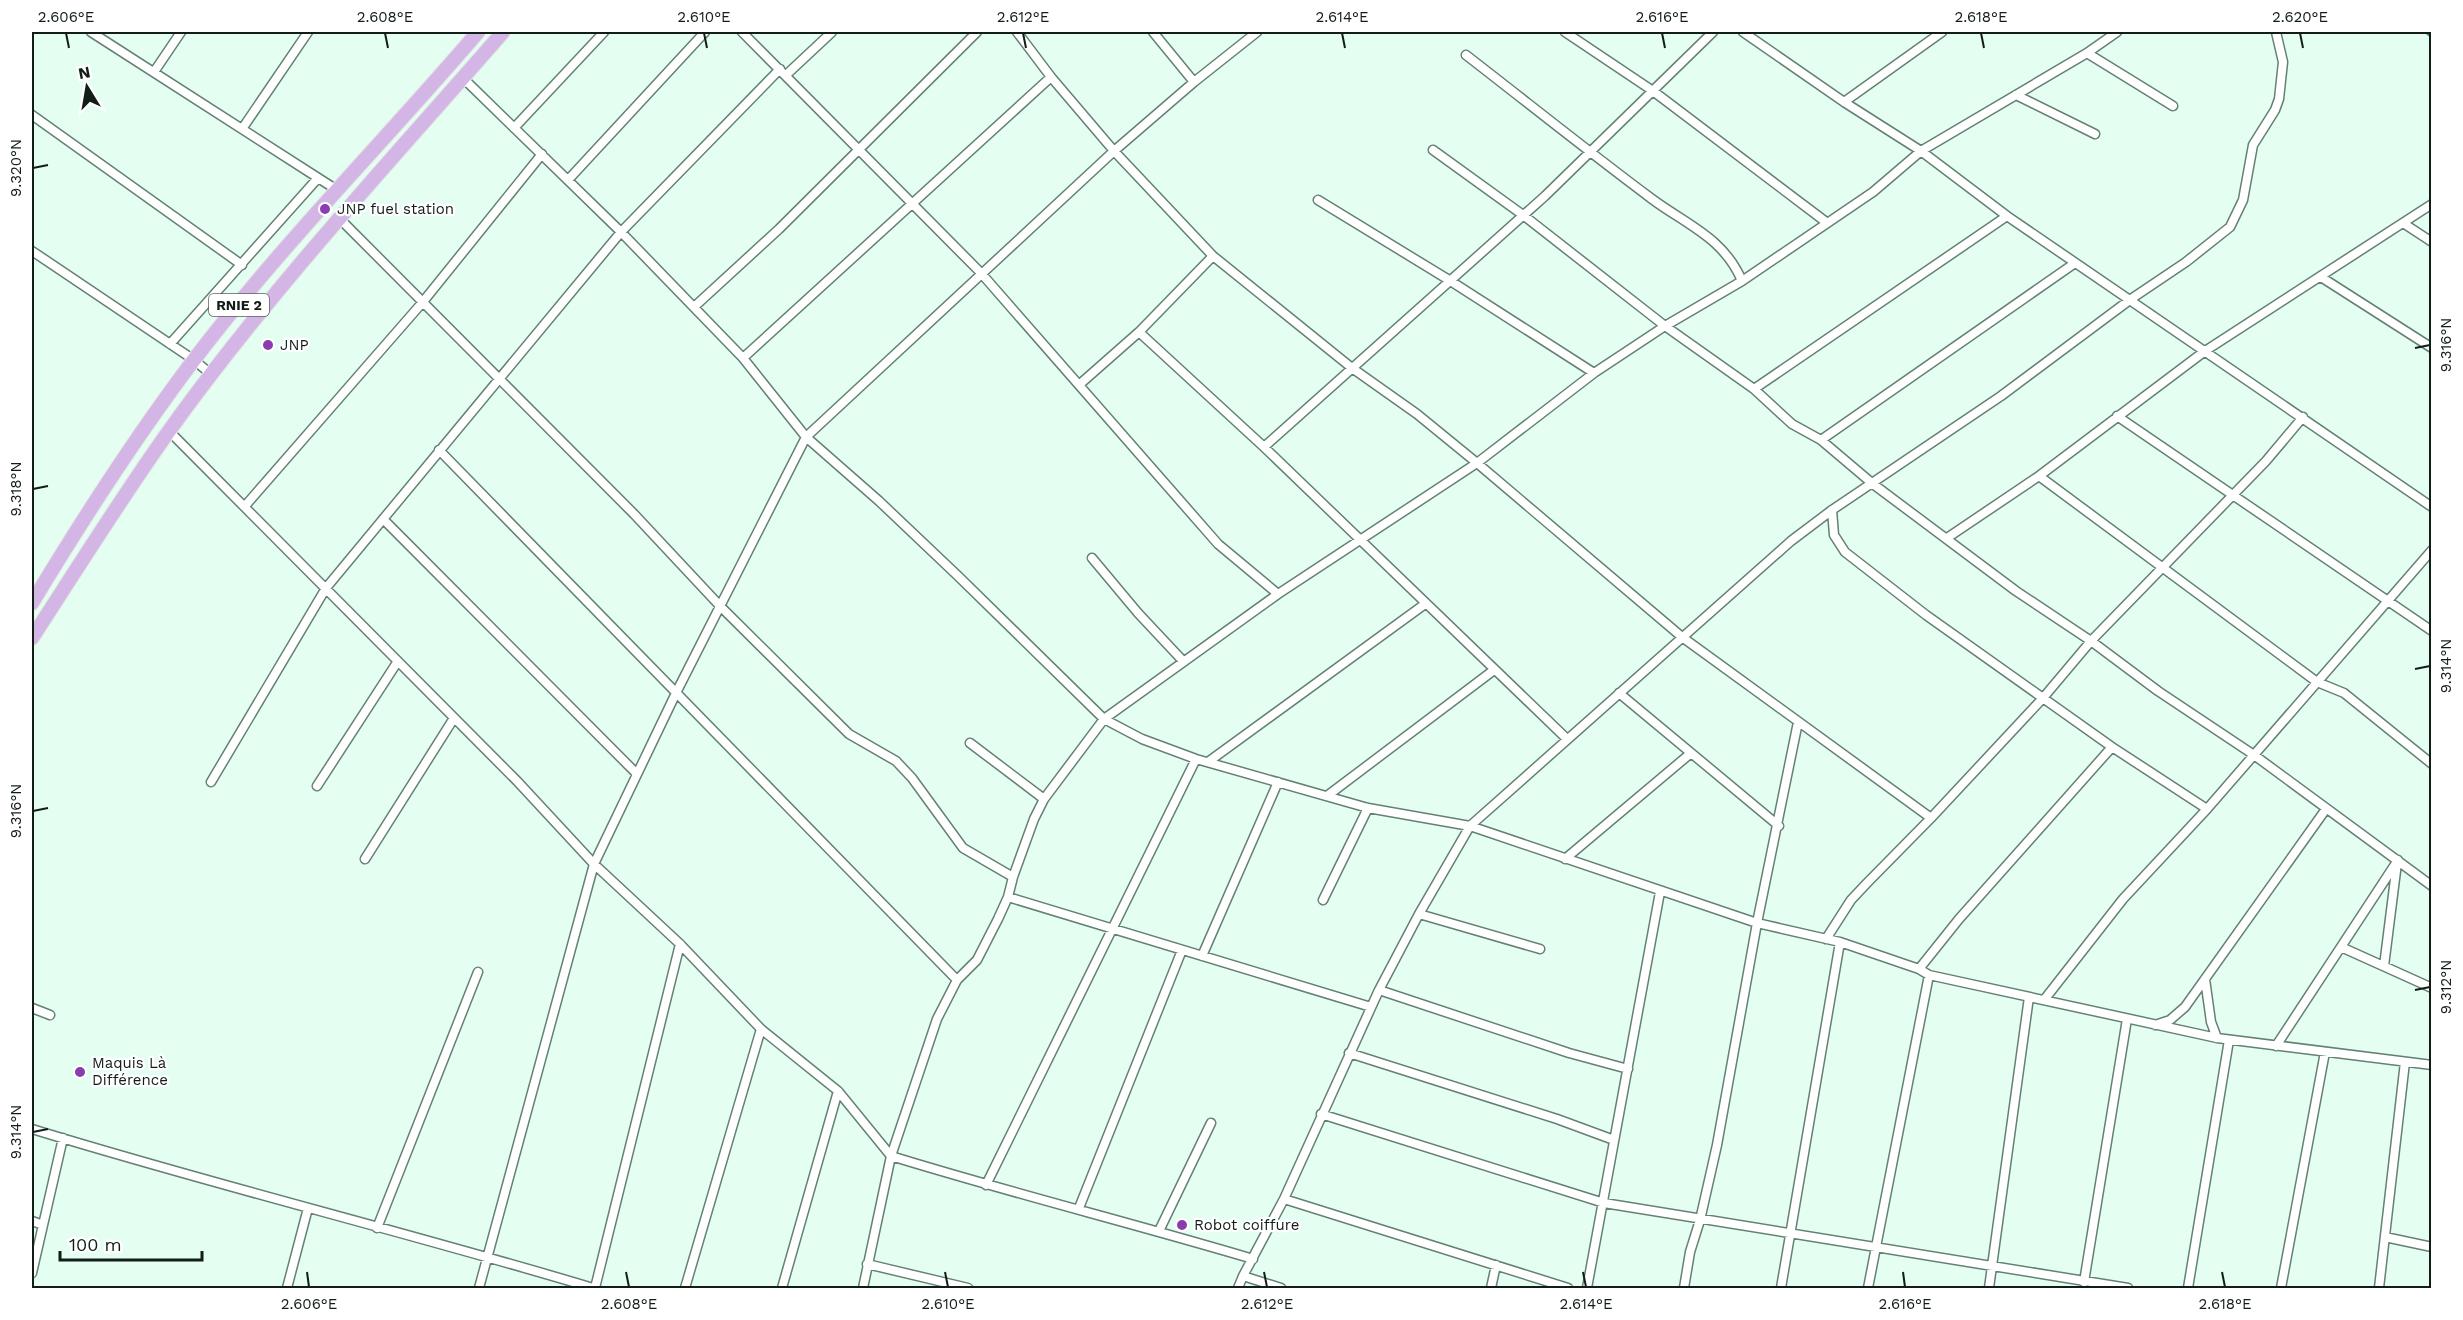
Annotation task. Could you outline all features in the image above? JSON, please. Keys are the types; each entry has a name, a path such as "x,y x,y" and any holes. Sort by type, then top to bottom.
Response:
{"main road":[{"name":"RNIE 2","path":"32,603 95,504 194,360 337,190 478,32"},
{"name":"RNIE 2","path":"32,638 169,430 274,296 503,32"}],"street":[{"path":"92,32 337,190"},
{"path":"154,72 181,32"},
{"path":"243,129 308,32"},
{"path":"514,128 604,32"},
{"path":"568,180 705,32"},
{"path":"742,32 981,273 1218,544 1278,594"},
{"path":"212,782 326,588 498,378 621,232 783,72 832,32"},
{"path":"694,307 779,229 977,32"},
{"path":"1017,32 1051,77 1114,151 1213,256 1352,368 1417,414 1682,637 1931,819"},
{"path":"1153,32 1194,82"},
{"path":"479,1288 594,864 676,693 806,437 1114,151 1194,82 1257,32"},
{"path":"1565,32 1653,91 1826,222"},
{"path":"1264,447 1523,215 1713,32"},
{"path":"1743,32 1921,152 2007,216 2132,299 2432,507"},
{"path":"1844,102 1942,32"},
{"path":"863,1288 891,1156 937,1019 957,980 976,960 1008,897 1034,819 1044,799 1104,719 1278,594 1477,463 1594,374 1665,326 1742,281 1873,192 1921,152 2087,53 2117,32"},
{"path":"1238,1288 1284,1199 1379,990 1419,914 1470,826 1791,542 1832,510 2001,396 2186,262 2230,227 2243,200 2253,145 2275,110 2279,99 2283,62 2276,32"},
{"path":"2087,53 2173,106"},
{"path":"1466,55 1653,200 1706,235 1730,256 1742,281"},
{"path":"743,358 1051,77"},
{"path":"463,78 621,232 743,358 806,437 879,501 1104,719 1142,739 1196,759 1368,808 1470,826 1660,892 1757,923 1840,942 1919,969 1929,975 2217,1038 2432,1065"},
{"path":"2016,95 2095,134"},
{"path":"32,115 242,265"},
{"path":"1433,150 1523,215 1665,326 1754,389 1792,424 1821,440 1873,484 2016,591 2254,755 2432,886"},
{"path":"245,506 422,303 542,154"},
{"path":"170,344 318,178"},
{"path":"1318,200 1449,280 1594,374"},
{"path":"1947,538 2039,476 2205,351 2432,204"},
{"path":"1754,389 2007,216"},
{"path":"340,219 849,734 896,761 912,778 963,848 1013,878"},
{"path":"2403,223 2432,242"},
{"path":"32,251 194,360 212,375"},
{"path":"1080,384 1139,332 1213,256"},
{"path":"1821,440 2075,263"},
{"path":"2321,277 2432,348"},
{"path":"1139,332 1264,447 1567,740"},
{"path":"2117,416 2432,631"},
{"path":"1826,939 1851,900 1931,819 2043,698 2091,641 2233,496 2303,417"},
{"path":"169,430 454,718 594,864 680,944 761,1029 838,1091 891,1156 986,1185 1079,1208 1252,1259"},
{"path":"439,450 957,980"},
{"path":"2039,476 2318,682 2344,693 2432,764"},
{"path":"1832,510 1834,535 1845,552 1926,615 2112,747 2207,809"},
{"path":"382,519 637,774"},
{"path":"2044,1000 2123,899 2207,809 2432,550"},
{"path":"1092,558 1138,613 1183,661"},
{"path":"1208,762 1425,604"},
{"path":"317,786 398,661"},
{"path":"1327,796 1494,670"},
{"path":"1619,693 1779,826"},
{"path":"365,859 454,718"},
{"path":"1684,1288 1690,1252 1700,1220 1717,1144 1757,923 1779,826 1798,722"},
{"path":"970,743 1044,799"},
{"path":"1919,969 1959,919 2112,747"},
{"path":"1565,859 1691,753"},
{"path":"986,1185 1196,759"},
{"path":"1202,956 1278,782"},
{"path":"1323,900 1368,808"},
{"path":"2154,1025 2170,1020 2185,1007 2326,809"},
{"path":"2276,1046 2398,860"},
{"path":"2384,966 2398,860"},
{"path":"1587,1288 1660,892"},
{"path":"1008,897 1371,1007"},
{"path":"1419,914 1540,949"},
{"path":"1781,1288 1840,942"},
{"path":"32,1129 594,1288 680,944"},
{"path":"2341,947 2432,988"},
{"path":"1079,1208 1182,950"},
{"path":"377,1228 478,972"},
{"path":"1868,1288 1929,975"},
{"path":"2205,979 2211,1022 2217,1038"},
{"path":"1379,990 1569,1053 1628,1070"},
{"path":"1989,1288 1994,1267 2029,997"},
{"path":"32,1008 50,1015"},
{"path":"2084,1282 2127,1019"},
{"path":"685,1288 761,1029"},
{"path":"2188,1288 2229,1040"},
{"path":"2281,1288 2325,1052"},
{"path":"1349,1053 1557,1119 1614,1140"},
{"path":"2379,1288 2405,1062"},
{"path":"782,1288 838,1091"},
{"path":"1321,1114 1604,1203 1791,1233 1874,1249 2127,1288"},
{"path":"1159,1231 1211,1123"},
{"path":"32,1273 63,1138"},
{"path":"1284,1199 1568,1288"},
{"path":"287,1288 308,1208"},
{"path":"32,1221 43,1225"},
{"path":"2385,1237 2432,1247"},
{"path":"867,1264 968,1288"},
{"path":"1491,1288 1496,1265"},
{"path":"1243,1276 1281,1288"}],"waterway":[{"path":"2426,32 2432,37"}],"place":[{"name":"JNP fuel station","path":"325,209"},
{"name":"JNP","path":"268,345"},
{"name":"Maquis Là Différence","path":"80,1072"},
{"name":"Robot coiffure","path":"1182,1225"}]}
